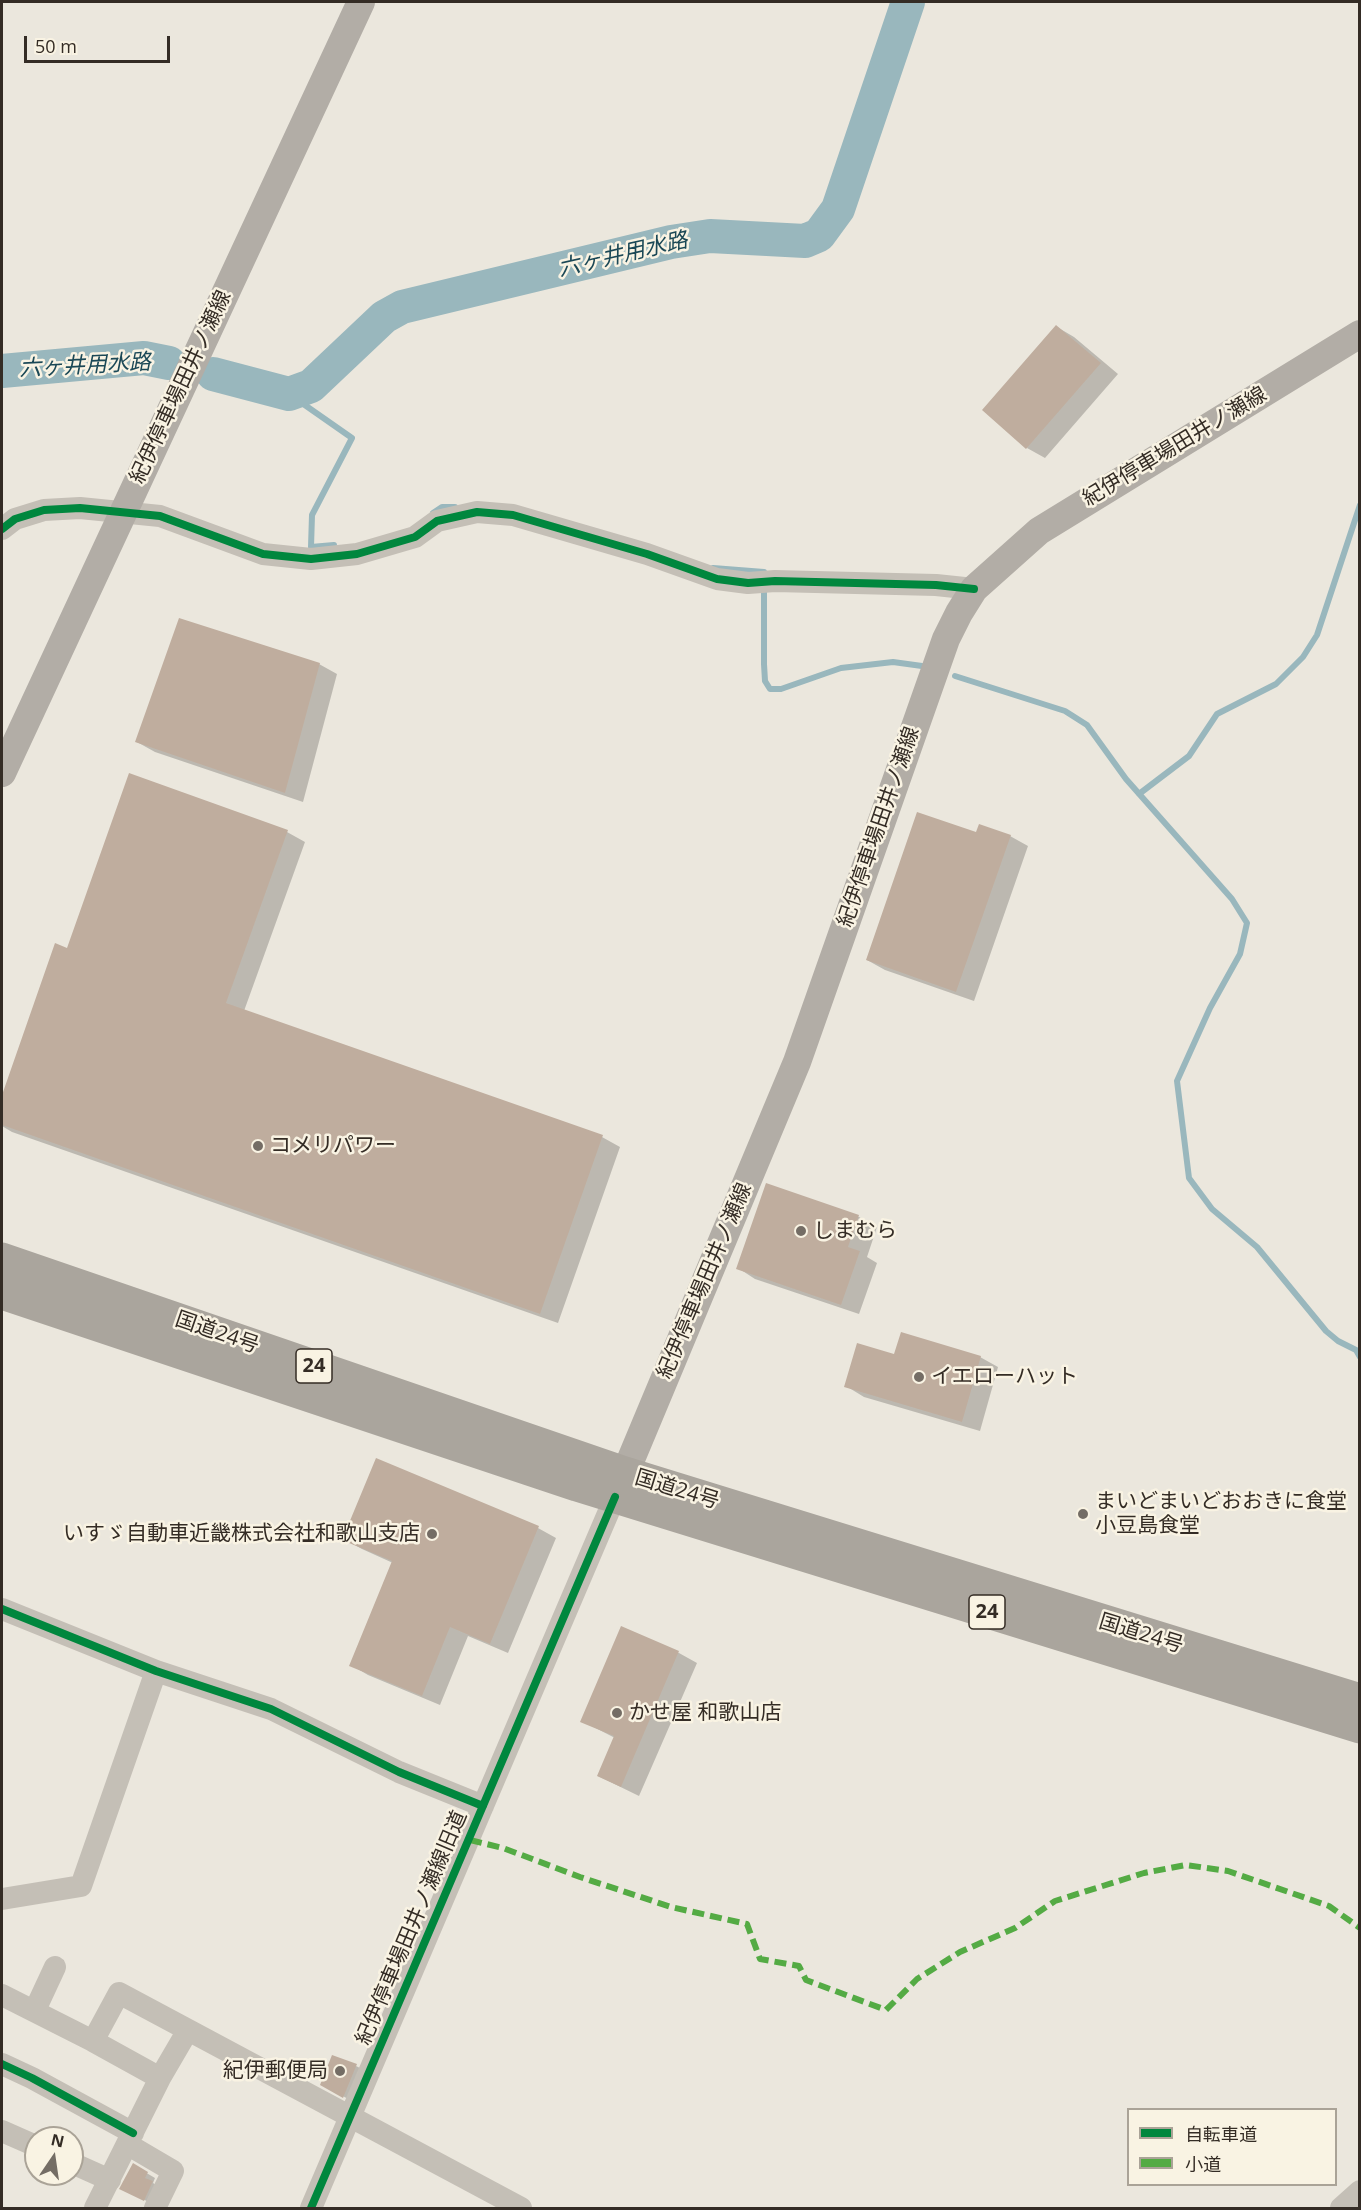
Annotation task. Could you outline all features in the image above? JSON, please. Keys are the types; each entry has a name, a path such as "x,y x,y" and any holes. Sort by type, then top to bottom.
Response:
{"highway":[{"name":"国道24号","path":"2,1259 620,1485 1359,1700"},
{"name":"国道24号","path":"2,1293 620,1485 1359,1727"}],"main road":[{"name":"紀伊停車場田井ノ瀬線","path":"2,773 361,2"},
{"name":"紀伊停車場田井ノ瀬線","path":"620,1485 797,1062 946,639 974,589 1039,531 1359,334"}],"street":[{"path":"2,529 15,519 44,510 80,508 123,512 160,516 263,554 311,559 357,554 415,537 437,521 477,512 513,514 647,554 717,579 748,583 776,581 936,585 974,589"},
{"name":"紀伊停車場田井ノ瀬線旧道","path":"311,2208 620,1485"},
{"path":"2,1609 156,1671 271,1709 399,1772 483,1806"},
{"path":"2,1899 81,1886 156,1671"},
{"path":"35,2010 55,1968"},
{"path":"93,2041 119,1993 521,2208"},
{"path":"2,1995 35,2010 160,2078"},
{"path":"95,2208 160,2078 188,2030"},
{"path":"2,2064 32,2078 130,2139 173,2171 155,2208"},
{"path":"2,2131 24,2141"},
{"path":"84,2168 110,2180"},
{"path":"1341,2208 1359,2191"}],"building":[{"path":"1056,325 1101,363 1026,449 982,410"},
{"path":"179,618 320,663 285,793 135,742"},
{"path":"129,773 288,830 226,1003 603,1135 540,1314 2,1125 2,1095 55,943 67,948"},
{"path":"917,812 976,832 979,824 1011,835 956,992 866,960"},
{"name":"しまむら","path":"766,1183 859,1215 848,1247 860,1251 841,1305 736,1269"},
{"path":"901,1332 981,1356 962,1422 844,1387 857,1343 894,1354"},
{"path":"376,1458 539,1526 490,1644 450,1627 422,1696 349,1666 392,1561 342,1540"},
{"path":"621,1626 679,1651 621,1787 597,1776 614,1736 580,1722"},
{"path":"332,2055 357,2064 343,2098 320,2085"},
{"path":"133,2163 148,2172 145,2178 153,2181 144,2201 119,2189"}],"waterway":[{"name":"六ヶ井用水路","path":"213,374 289,394 311,386 384,317 402,307 671,242 710,236 805,241 819,235 838,209 908,2"},
{"name":"六ヶ井用水路","path":"2,371 144,358 169,363"},
{"path":"289,394 352,438 312,515 311,547 334,545"},
{"path":"1139,794 1189,756 1217,714 1276,684 1303,657 1317,635 1360,505"},
{"path":"433,513 442,507 455,507"},
{"path":"713,568 764,573"},
{"path":"764,586 764,664 765,681 770,689 781,689 841,668 893,662 922,666"},
{"path":"955,676 1065,711 1087,725 1126,779 1232,899 1247,923 1240,954 1210,1008 1177,1081 1189,1178 1212,1209 1257,1247 1326,1331 1338,1341 1356,1350 1360,1357"}],"marked path":[{"path":"470,1840 503,1848 580,1877 671,1907 747,1924 760,1959 799,1966 806,1980 886,2010 917,1979 960,1952 1015,1928 1055,1901 1144,1873 1186,1865 1228,1871 1329,1906 1360,1928"}],"cycle path":[{"path":"2,529 15,519 44,510 80,508 160,516 263,554 311,559 357,554 415,537 437,521 477,512 513,515 647,554 717,579 748,583 775,581 936,585 974,589"},
{"path":"311,2208 615,1497"},
{"path":"2,1609 156,1671 271,1709 399,1772 483,1806"},
{"path":"2,2064 133,2133"}],"place":[{"name":"コメリパワー","path":"258,1146"},
{"name":"しまむら","path":"801,1231"},
{"name":"イエローハット","path":"919,1377"},
{"name":"まいどまいどおおきに食堂 小豆島食堂","path":"1083,1514"},
{"name":"いすゞ自動車近畿株式会社和歌山支店","path":"432,1534"},
{"name":"かせ屋 和歌山店","path":"617,1713"},
{"name":"紀伊郵便局","path":"340,2071"}]}
